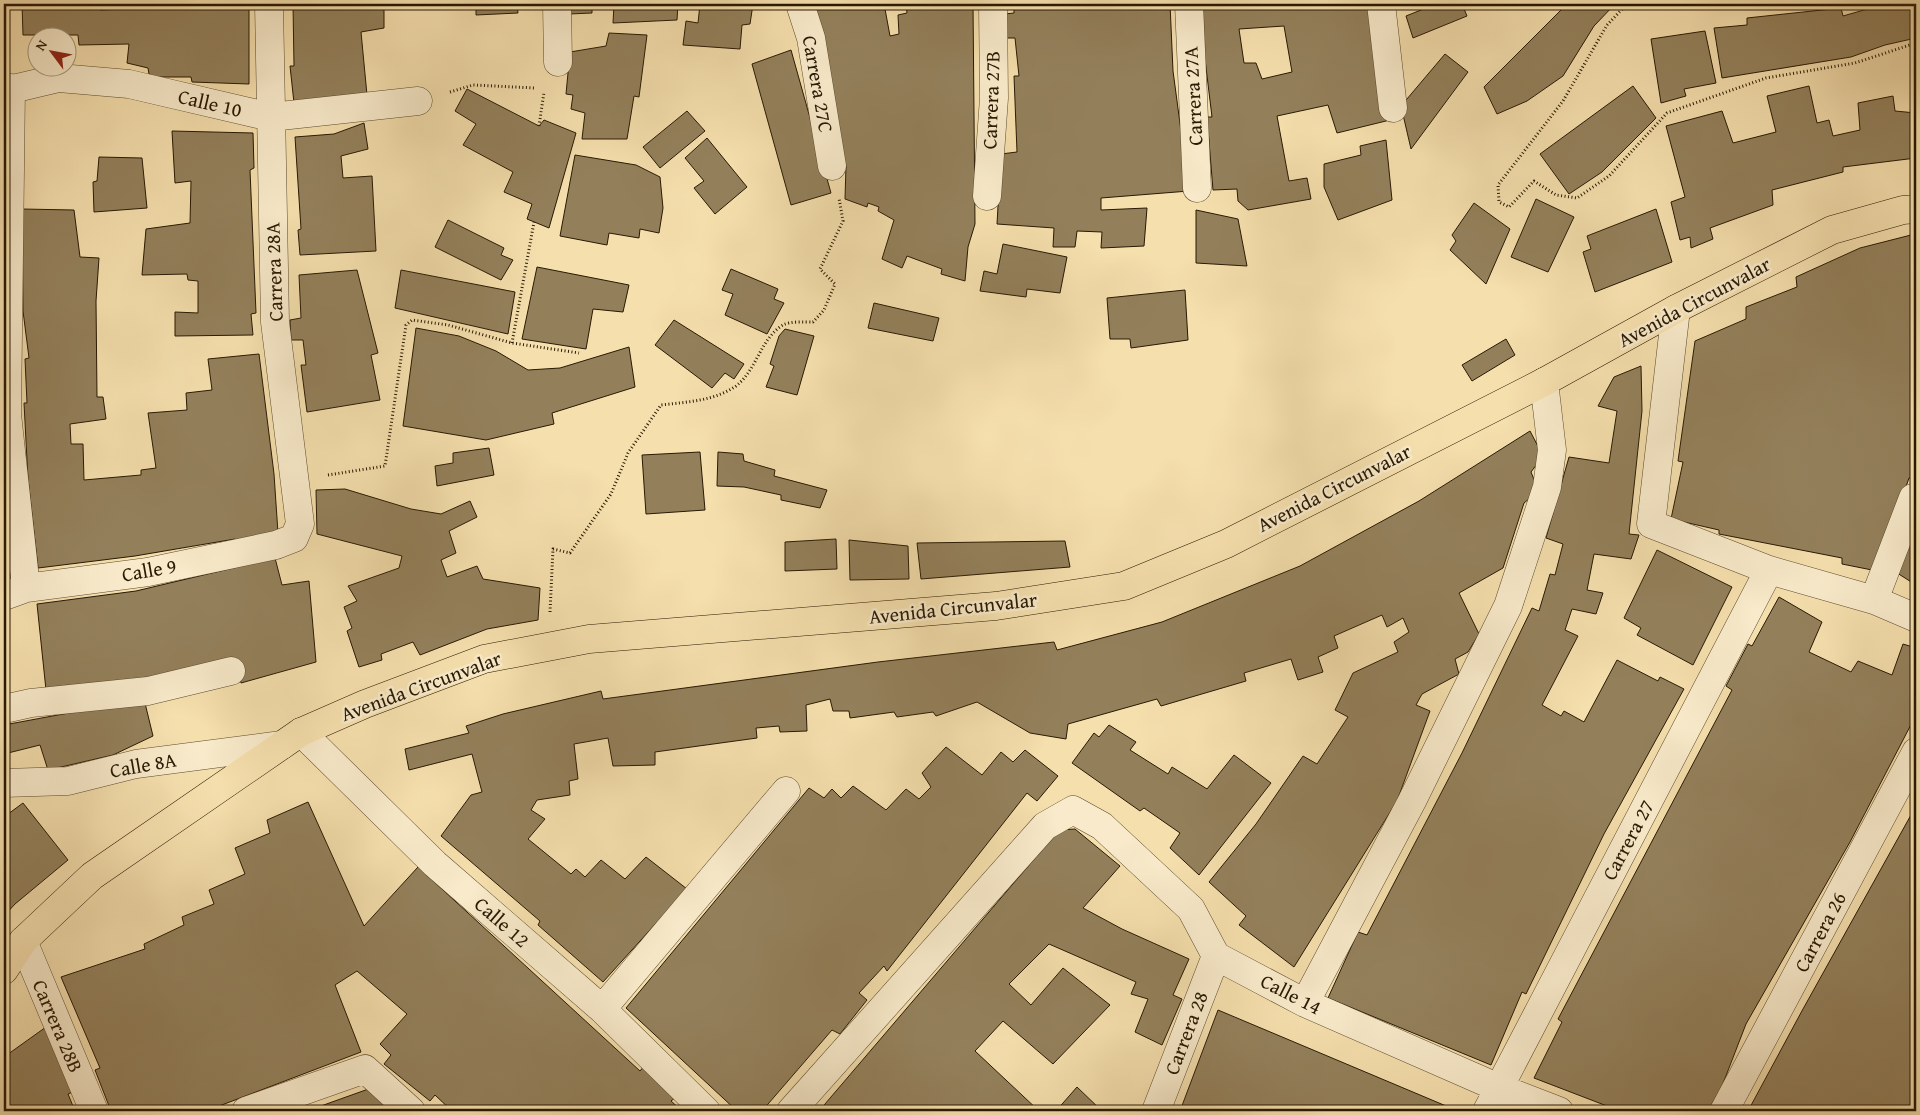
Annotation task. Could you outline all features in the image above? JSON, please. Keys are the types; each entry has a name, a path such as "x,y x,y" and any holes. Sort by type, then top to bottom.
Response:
{"main road":[{"name":"Avenida Circunvalar","path":"4,970 23,941 92,876 291,738 484,659 589,639 996,606 1124,586 1226,544 1544,382 1676,309 1832,230 1903,210 1916,209"}],"street":[{"name":"Carrera 28A","path":"269,4 275,322 293,481 300,524 294,538"},
{"path":"557,4 558,62"},
{"name":"Carrera 27C","path":"800,4 811,38 832,166"},
{"name":"Carrera 27B","path":"987,196 994,98 993,4"},
{"name":"Carrera 27A","path":"1189,4 1197,188"},
{"path":"1381,4 1392,108"},
{"name":"Calle 10","path":"8,90 59,78 129,84 271,117 418,101"},
{"path":"8,90 7,414 15,592"},
{"path":"1676,309 1651,524 1769,570 1874,600 1916,618"},
{"path":"1305,1003 1412,801 1508,606 1547,486 1552,450 1544,382"},
{"path":"1874,600 1912,498 1916,499"},
{"name":"Calle 9","path":"15,592 148,572 276,544 294,538"},
{"name":"Carrera 27","path":"1493,1099 1769,570"},
{"path":"4,709 31,703 148,691 231,671"},
{"name":"Calle 8A","path":"4,783 68,781 136,764 291,738"},
{"name":"Calle 12","path":"291,738 602,1009 706,1111"},
{"name":"Carrera 26","path":"1724,1111 1916,752"},
{"path":"602,1009 786,791"},
{"path":"791,1111 1045,826 1073,810 1102,826 1191,909 1216,956"},
{"name":"Carrera 28B","path":"23,941 94,1111"},
{"name":"Calle 14","path":"1216,956 1493,1099 1559,1111"},
{"name":"Carrera 28","path":"1156,1111 1216,956"},
{"path":"246,1111 365,1069 411,1111"}],"path":[{"path":"1627,4 1608,25 1563,101 1498,185 1499,202 1509,207 1534,180 1556,195 1577,198 1609,176 1667,113 1766,78 1855,63 1916,44"},
{"path":"418,101 473,86 545,89 539,126"},
{"path":"546,647 553,549 570,552 611,494 628,453 661,405 708,399 735,386 753,369 769,338 784,324 814,322 824,310 834,284 820,269 843,221 832,166"},
{"path":"512,343 534,222"},
{"path":"293,481 385,466 406,325 412,320 448,325 512,343 579,353"}],"building":[{"path":"22,4 100,4 100,10 127,9 127,4 249,4 249,84 192,82 191,77 155,77 149,74 148,68 127,63 129,44 79,45 78,28 28,28 28,35 23,35"},
{"path":"293,4 384,4 384,28 361,32 367,95 294,103 290,66 294,66"},
{"path":"476,4 517,4 518,13 476,15"},
{"path":"570,4 592,4 592,13 569,14"},
{"path":"614,4 678,4 677,20 613,23"},
{"path":"700,4 753,4 750,24 742,25 740,49 683,45 686,21 698,23"},
{"path":"810,4 861,4 861,9 885,9 890,36 899,34 898,15 907,13 906,4 973,4 975,224 968,247 965,281 941,274 942,269 907,256 902,268 882,259 894,220 878,211 879,207 868,203 867,207 845,199 846,166 836,165"},
{"path":"1014,4 1170,4 1173,71 1189,191 1101,198 1101,210 1147,208 1144,246 1101,248 1102,232 1077,231 1075,247 1053,247 1054,228 997,224 1001,154 1017,152 1014,76 1019,76 1015,38 1004,38 1004,14 1014,13"},
{"path":"1203,4 1373,4 1390,120 1337,133 1328,105 1277,116 1289,181 1307,178 1311,199 1248,210 1238,201 1237,189 1213,190 1207,117 1212,117 1204,51","holes":["1284,26 1292,72 1262,79 1256,63 1244,63 1239,29"]},
{"path":"1436,4 1462,4 1467,16 1413,38 1406,16"},
{"path":"1567,4 1615,4 1594,26 1563,76 1527,101 1497,114 1484,87"},
{"path":"1871,4 1916,4 1916,38 1885,45 1851,57 1722,78 1714,28 1747,25 1747,18 1841,8 1843,16 1871,8"},
{"path":"1705,31 1716,83 1684,89 1686,96 1661,103 1651,39"},
{"path":"609,33 647,35 639,97 634,96 627,139 582,139 585,113 571,109 573,95 566,94 570,52 606,46"},
{"path":"791,50 831,193 791,205 752,64"},
{"path":"1445,54 1468,72 1411,149 1401,106"},
{"path":"1633,86 1656,118 1602,172 1569,194 1540,154"},
{"path":"1809,86 1817,123 1829,120 1833,136 1860,130 1858,103 1893,96 1895,111 1916,113 1916,158 1843,167 1843,172 1772,190 1773,205 1710,228 1713,239 1691,248 1690,237 1680,240 1671,202 1685,197 1666,126 1722,111 1733,143 1776,132 1767,96"},
{"path":"467,89 539,126 544,120 576,133 549,228 527,219 532,204 504,192 513,172 463,145 476,124 455,111"},
{"path":"687,111 705,131 660,168 643,147"},
{"path":"364,123 368,149 341,156 343,178 372,176 376,251 300,255 298,230 301,229 295,137 334,134"},
{"path":"172,131 253,133 254,168 250,170 256,313 251,314 253,335 175,336 175,312 198,313 198,281 188,280 187,274 142,275 146,229 190,223 191,181 175,183"},
{"path":"707,138 747,187 715,214 694,188 704,181 685,158"},
{"path":"1386,140 1392,200 1338,220 1324,187 1324,164 1361,155 1360,146"},
{"path":"575,155 636,165 660,177 663,208 659,233 640,229 639,238 609,233 607,245 560,236"},
{"path":"99,157 142,158 147,208 94,212 93,182 97,181"},
{"path":"1536,199 1574,217 1548,272 1511,257"},
{"path":"1474,203 1510,229 1486,284 1450,250 1456,241 1452,235"},
{"path":"22,209 74,210 80,257 99,258 96,301 97,397 103,397 106,419 70,424 71,444 83,444 84,480 141,475 141,470 156,468 148,413 187,410 186,393 212,390 208,359 259,354 274,474 278,533 236,543 235,539 135,556 38,568 28,479 24,403 27,403 25,359 29,358 23,311"},
{"path":"1656,209 1672,262 1595,292 1583,252 1591,249 1587,236"},
{"path":"1196,210 1238,219 1247,266 1196,263"},
{"path":"448,220 504,248 501,255 513,260 501,280 435,247"},
{"path":"1916,235 1916,478 1909,478 1877,571 1842,564 1842,558 1719,534 1719,530 1671,519 1683,462 1678,461 1695,341 1746,319 1746,307 1797,287 1796,277 1860,248"},
{"path":"1003,244 1067,257 1060,293 1027,289 1026,297 980,291 984,271 997,274"},
{"path":"537,267 629,285 623,312 593,309 586,349 522,339"},
{"path":"731,269 778,289 774,299 784,303 767,334 725,315 733,294 722,290"},
{"path":"357,270 378,353 371,355 380,400 307,412 301,365 306,365 303,340 291,340 290,320 301,318 299,275"},
{"path":"401,270 515,292 508,334 395,308"},
{"path":"1185,290 1188,340 1131,348 1130,339 1110,339 1107,298"},
{"path":"874,303 939,318 933,341 868,328"},
{"path":"674,320 744,364 734,379 725,373 712,388 655,345"},
{"path":"416,328 459,336 496,351 528,370 560,368 629,347 635,387 552,413 554,424 486,440 403,426"},
{"path":"785,329 814,336 797,395 766,387 774,366 770,364 779,336"},
{"path":"1506,339 1515,355 1472,381 1462,365"},
{"path":"1641,366 1642,411 1629,534 1639,535 1631,559 1594,554 1587,590 1603,593 1596,614 1572,609 1565,630 1578,636 1542,705 1561,716 1564,711 1584,722 1617,660 1658,681 1660,677 1684,689 1604,834 1526,994 1522,992 1491,1065 1328,998 1358,932 1367,935 1462,753 1532,608 1539,611 1550,574 1555,575 1563,544 1546,538 1569,457 1609,463 1617,411 1598,406 1614,377"},
{"path":"1530,431 1543,456 1531,472 1535,482 1530,498 1524,503 1503,568 1459,593 1479,634 1468,652 1455,659 1459,674 1422,694 1416,705 1430,711 1397,801 1294,967 1239,925 1246,916 1209,882 1256,824 1303,756 1317,764 1348,717 1335,710 1353,673 1398,652 1394,642 1409,632 1403,618 1387,627 1382,615 1334,636 1338,648 1318,657 1323,672 1298,680 1291,659 1244,673 1246,681 1161,706 1157,699 1068,724 1066,739 1030,733 977,702 936,716 933,712 897,717 894,712 850,718 849,711 833,711 830,699 806,705 807,731 780,732 779,726 756,728 757,738 655,752 655,765 613,766 608,738 574,744 578,779 569,781 570,795 537,800 531,810 545,819 528,839 571,874 576,869 585,877 601,860 625,879 646,857 687,889 603,982 538,925 540,921 441,836 471,795 482,792 472,754 409,770 405,749 469,733 466,726 503,714 601,691 603,699 878,662 1054,642 1057,650 1162,622 1300,566 1419,501"},
{"path":"489,448 494,475 437,486 435,466 453,463 453,453"},
{"path":"700,452 705,510 646,514 642,455"},
{"path":"718,452 743,454 744,461 775,470 774,476 827,490 820,508 781,500 781,495 744,487 717,486"},
{"path":"345,489 411,509 441,514 470,501 477,517 449,531 456,553 441,560 447,577 477,566 483,579 540,588 538,620 487,629 420,655 413,642 381,654 382,660 359,667 347,631 352,628 344,607 357,601 348,586 399,568 402,556 317,534 316,490"},
{"path":"1916,520 1916,585 1894,571"},
{"path":"836,539 837,569 785,571 785,542"},
{"path":"849,540 908,546 909,579 850,580"},
{"path":"1065,541 1070,567 921,579 917,543"},
{"path":"1657,550 1732,587 1693,665 1637,635 1641,628 1624,618"},
{"path":"275,558 282,585 309,581 316,662 241,683 236,660 144,680 46,690 37,604 136,591"},
{"path":"1779,597 1822,622 1809,652 1851,672 1858,661 1892,675 1903,644 1916,648 1916,715 1850,842 1746,1024 1722,1086 1708,1111 1620,1111 1534,1078 1562,1022 1558,1019 1732,690 1726,686 1748,644 1752,646"},
{"path":"144,699 153,736 113,755 48,770 40,745 4,754 4,725"},
{"path":"1109,725 1136,742 1130,750 1168,774 1172,767 1207,789 1234,755 1271,783 1199,875 1170,848 1180,833 1144,808 1140,811 1072,763 1094,733 1099,737"},
{"path":"946,747 982,775 1001,752 1013,762 1025,750 1058,776 1037,801 1027,793 887,971 884,966 859,993 867,1000 840,1034 832,1030 762,1111 737,1111 626,1008 809,788 824,798 832,789 841,798 853,786 886,810 906,789 919,799 931,787 922,773"},
{"path":"1916,791 1916,806 1911,801"},
{"path":"308,802 364,926 418,867 640,1071 644,1066 676,1097 671,1101 682,1111 452,1111 435,1095 430,1101 384,1064 391,1055 380,1044 407,1014 357,971 335,985 361,1052 206,1111 111,1111 95,1070 100,1068 61,977 145,949 144,944 184,925 182,917 214,904 209,890 245,874 235,848 270,833 267,820"},
{"path":"23,803 68,860 15,904 4,916 4,817"},
{"path":"1916,806 1916,1111 1748,1111 1803,1009"},
{"path":"1075,829 1120,866 1083,908 1122,929 1189,959 1173,995 1182,999 1162,1045 1135,1032 1148,999 1131,994 1136,982 1049,944 1009,984 1031,1005 1063,968 1110,1005 1053,1064 1003,1021 975,1051 1039,1111 819,1111 1059,830"},
{"path":"1218,1010 1458,1111 1180,1111"},
{"path":"46,1027 75,1091 68,1094 75,1111 4,1111 4,1057"},
{"path":"374,1087 394,1111 307,1111"},
{"path":"1077,1087 1102,1111 1056,1111"}]}
